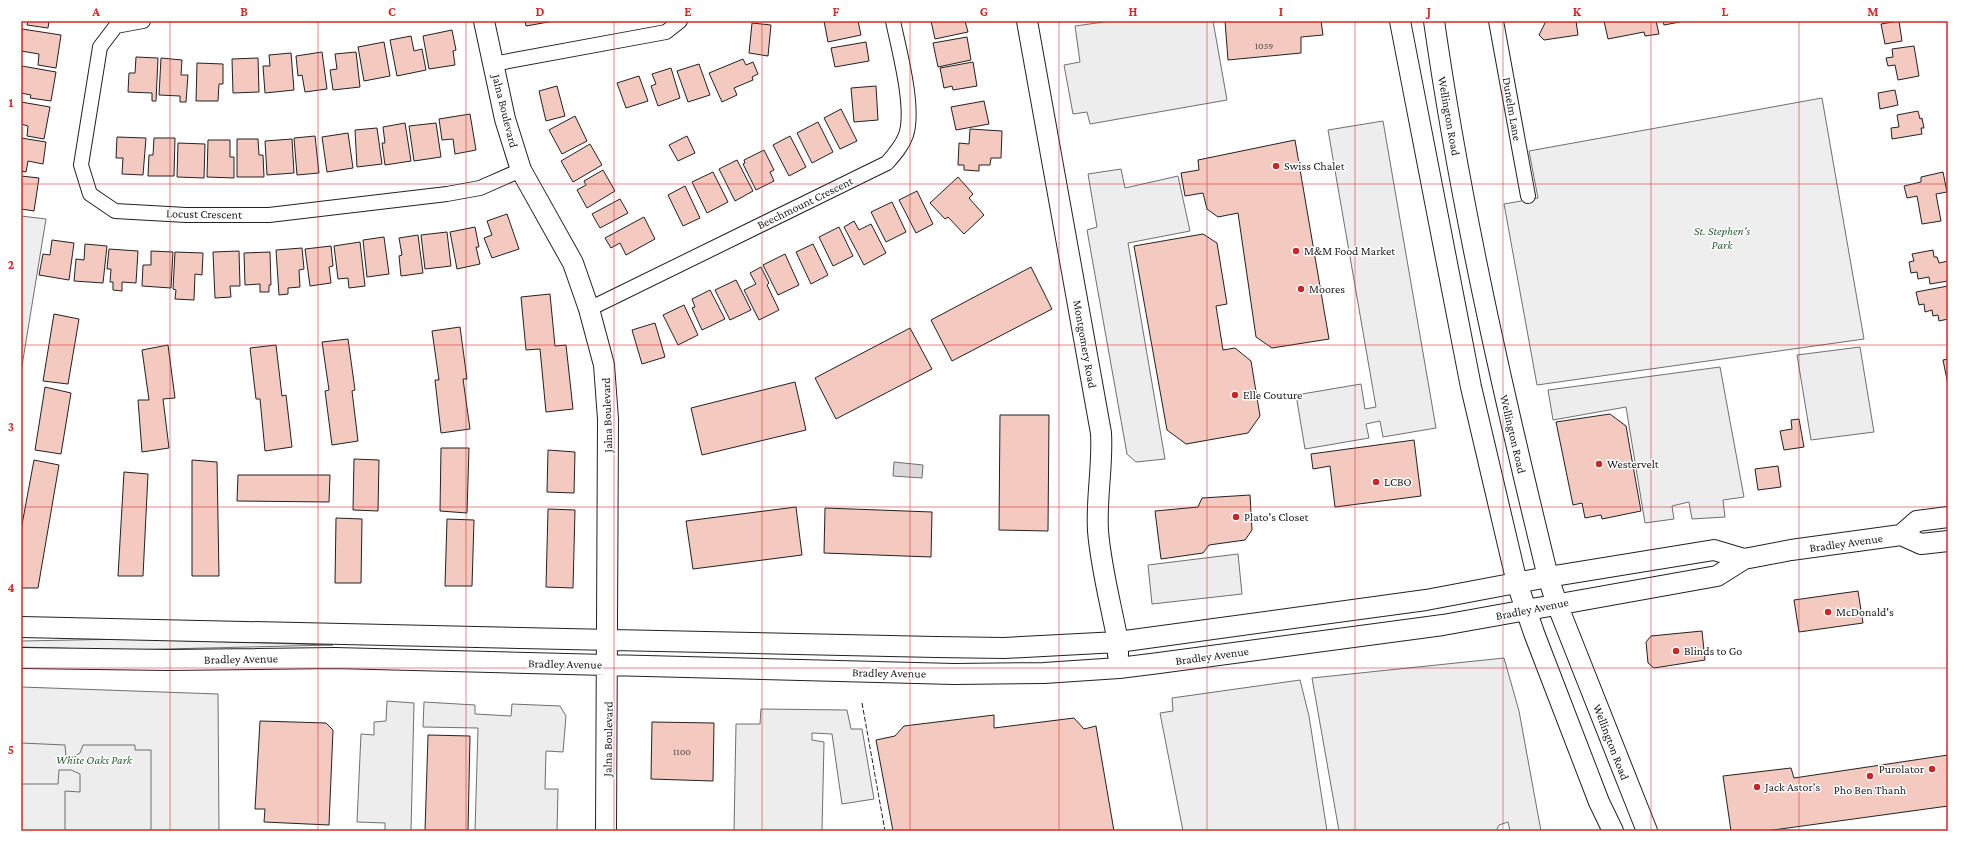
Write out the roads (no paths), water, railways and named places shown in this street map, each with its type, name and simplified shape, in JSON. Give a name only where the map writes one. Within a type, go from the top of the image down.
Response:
[{"type":"main road","name":"Jalna Boulevard","points":[[484,21],[505,119],[521,170],[573,263],[589,309],[604,365],[608,419],[606,831]]},
{"type":"main road","name":"Montgomery Road","points":[[1027,21],[1101,433],[1102,457],[1098,529],[1100,550],[1118,642],[1119,668]]},
{"type":"main road","points":[[1400,21],[1472,394],[1517,583],[1599,802],[1612,831]]},
{"type":"main road","name":"Wellington Road","points":[[1434,21],[1443,83],[1470,232],[1503,391],[1548,577],[1557,604],[1647,831]]},
{"type":"main road","points":[[1901,536],[1917,521],[1948,517]]},
{"type":"main road","name":"Bradley Avenue","points":[[21,658],[169,660],[335,658],[969,674],[1044,673],[1119,668],[1389,633],[1717,576],[1744,558],[1791,550],[1901,536],[1921,544],[1948,541]]},
{"type":"main road","name":"Bradley Avenue","points":[[21,627],[1004,648],[1118,642],[1340,613],[1426,600],[1548,577],[1714,550],[1744,558]]},
{"type":"street","name":"Locust Crescent","points":[[143,21],[116,26],[100,47],[81,165],[90,194],[115,211],[186,215],[269,215],[474,189],[521,170]]},
{"type":"street","points":[[493,64],[666,32],[680,21]]},
{"type":"street","name":"Beechmount Crescent","points":[[589,309],[887,163],[898,151],[906,134],[909,117],[908,100],[893,21]]},
{"type":"street","name":"Dunelm Lane","points":[[1496,21],[1528,196]]},
{"type":"place","name":"Swiss Chalet","points":[[1276,166]]},
{"type":"place","name":"M&M Food Market","points":[[1296,251]]},
{"type":"place","name":"Moores","points":[[1301,289]]},
{"type":"place","name":"Elle Couture","points":[[1235,395]]},
{"type":"place","name":"Westervelt","points":[[1599,464]]},
{"type":"place","name":"LCBO","points":[[1376,482]]},
{"type":"place","name":"Plato's Closet","points":[[1236,517]]},
{"type":"place","name":"McDonald's","points":[[1828,612]]},
{"type":"place","name":"Blinds to Go","points":[[1676,651]]},
{"type":"place","name":"Purolator","points":[[1932,769]]},
{"type":"place","name":"Pho Ben Thanh","points":[[1870,776]]},
{"type":"place","name":"Jack Astor's","points":[[1757,787]]},
{"type":"park label","name":"St. Stephen's Park","points":[[1722,238]]},
{"type":"park label","name":"White Oaks Park","points":[[94,760]]}]
